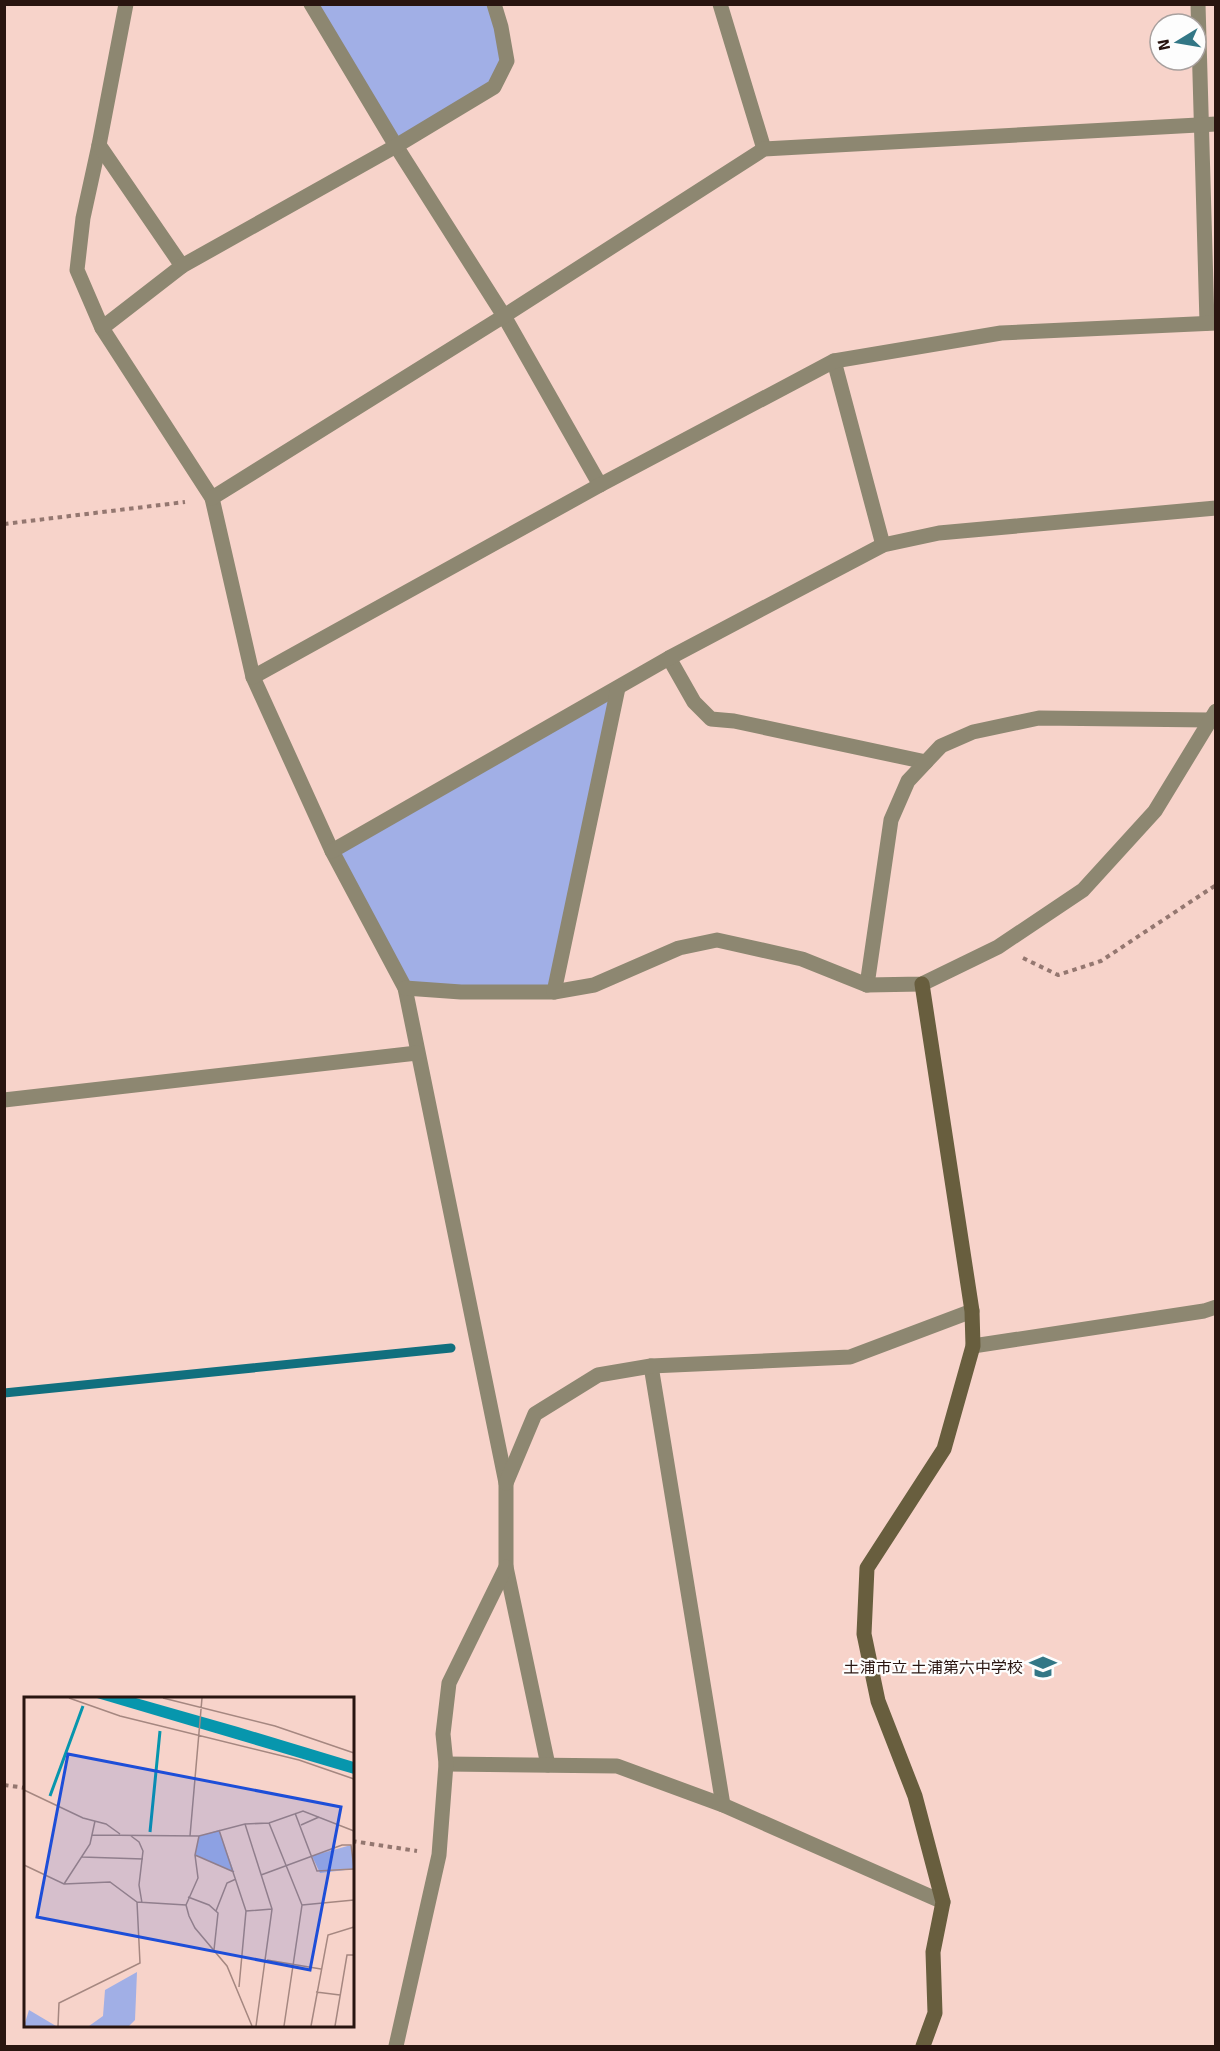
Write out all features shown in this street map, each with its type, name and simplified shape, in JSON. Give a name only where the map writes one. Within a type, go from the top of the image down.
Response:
[{"type":"street","points":[[126,4],[83,218],[77,270],[102,328],[212,498],[253,677],[332,851],[405,988],[506,1483],[506,1567],[548,1765]]},
{"type":"street","points":[[311,4],[396,146],[504,316],[600,485]]},
{"type":"street","points":[[102,328],[182,266],[396,146],[494,87],[507,61],[494,4]]},
{"type":"street","points":[[720,4],[764,149]]},
{"type":"street","points":[[253,677],[600,485],[834,361],[1001,333],[1211,323],[1208,125],[1198,4]]},
{"type":"street","points":[[212,498],[504,316],[764,149],[1208,125]]},
{"type":"street","points":[[99,145],[182,266]]},
{"type":"street","points":[[834,361],[883,544]]},
{"type":"street","points":[[332,851],[669,658],[883,544],[939,533],[1215,508]]},
{"type":"street","points":[[669,658],[694,702],[711,719],[734,721],[926,762]]},
{"type":"street","points":[[554,992],[618,688]]},
{"type":"street","points":[[867,985],[891,820],[908,781],[941,746],[973,732],[1039,718],[1212,715]]},
{"type":"street","points":[[405,988],[460,992],[554,992],[594,985],[679,948],[717,940],[802,959],[867,985],[922,984],[998,947],[1083,890],[1155,811],[1212,715]]},
{"type":"street","points":[[922,984],[972,1311],[973,1346],[944,1449],[867,1568],[864,1634],[878,1701],[915,1796],[943,1902],[933,1952],[935,2013],[923,2046]]},
{"type":"street","points":[[4,1100],[417,1053]]},
{"type":"street","points":[[973,1346],[1204,1311],[1215,1307]]},
{"type":"street","points":[[506,1483],[535,1414],[598,1375],[651,1366],[850,1357],[972,1311]]},
{"type":"street","points":[[651,1366],[723,1805]]},
{"type":"street","points":[[396,2046],[440,1855],[446,1764],[443,1734],[449,1683],[506,1567]]},
{"type":"street","points":[[446,1764],[617,1766],[723,1805],[943,1902]]},
{"type":"path","points":[[4,524],[212,498]]},
{"type":"path","points":[[998,947],[1058,975],[1101,961],[1215,885]]},
{"type":"path","points":[[4,1785],[24,1788]]},
{"type":"path","points":[[354,1841],[440,1855]]},
{"type":"shaded area","points":[[311,5],[494,5],[507,61],[494,87],[396,146]]},
{"type":"shaded area","points":[[618,688],[554,992],[405,988],[332,851]]},
{"type":"waterway","points":[[4,1393],[451,1348]]},
{"type":"place","name":"土浦市立 土浦第六中学校","points":[[1043,1667]]}]
